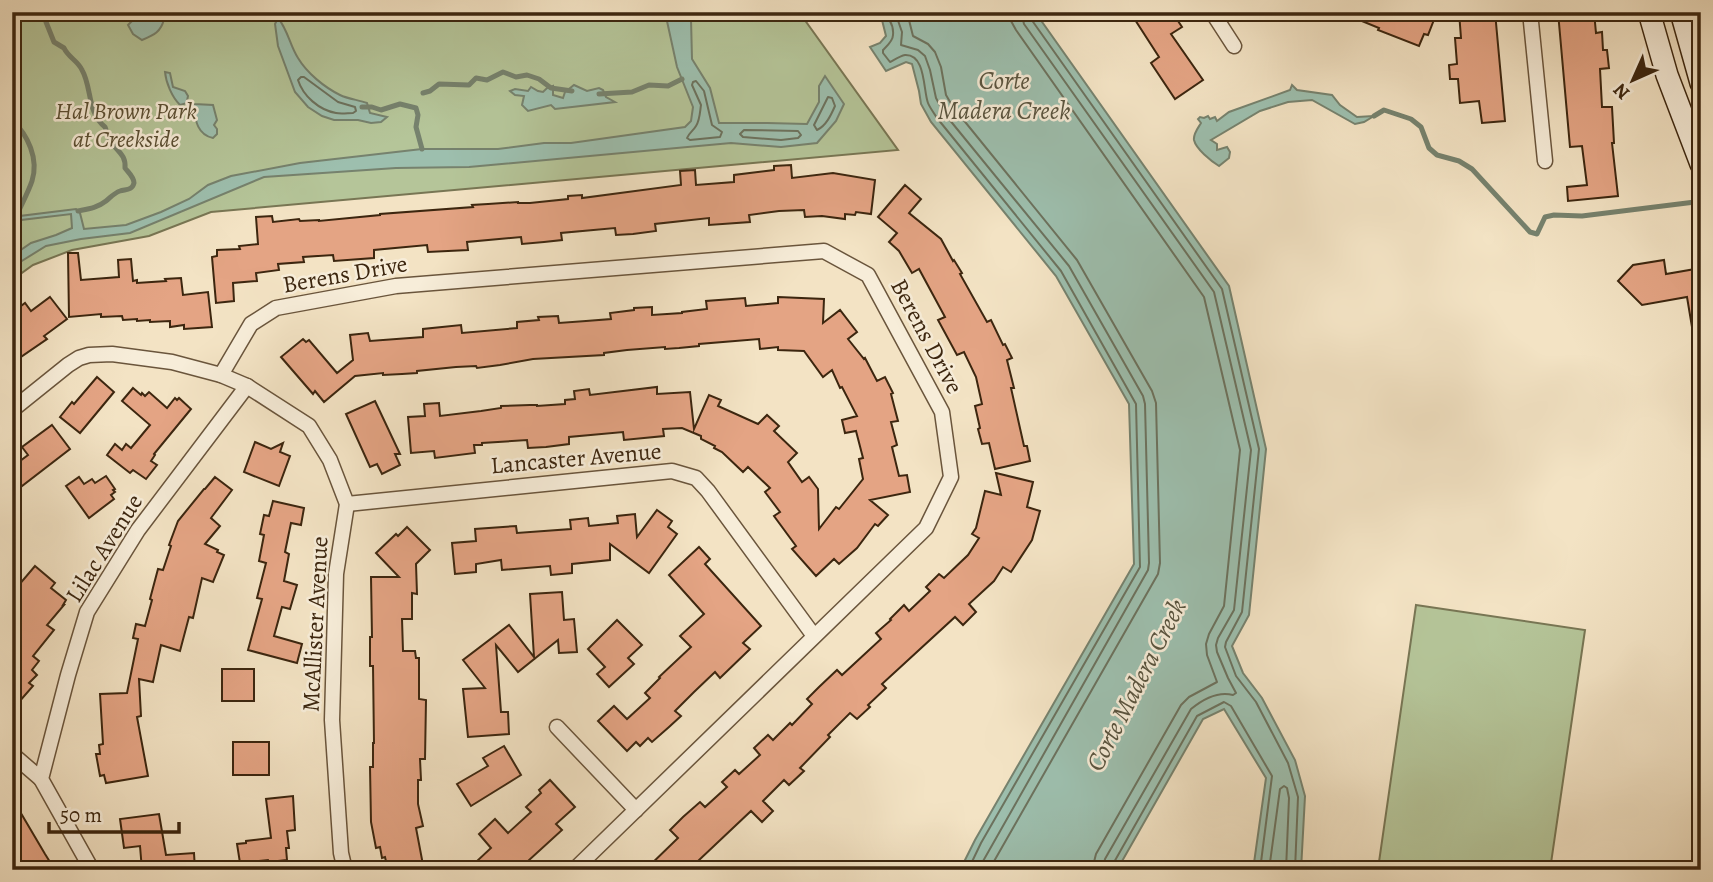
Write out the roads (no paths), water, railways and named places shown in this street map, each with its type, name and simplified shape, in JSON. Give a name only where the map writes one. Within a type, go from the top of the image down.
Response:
[{"type":"main road","points":[[1649,12],[1667,75],[1701,164]]},
{"type":"main road","points":[[1681,12],[1701,83]]},
{"type":"main road","points":[[1663,59],[1688,97],[1701,125]]},
{"type":"street","points":[[1212,12],[1234,46]]},
{"type":"street","points":[[1530,12],[1545,161]]},
{"type":"street","name":"Berens Drive","points":[[221,375],[251,324],[276,308],[396,286],[824,251],[868,275],[942,412],[951,477],[926,527],[574,870]]},
{"type":"street","name":"McAllister Avenue","points":[[12,410],[68,365],[89,355],[107,354],[172,362],[221,375],[247,386],[309,426],[330,460],[347,504],[336,575],[332,720],[341,853],[345,870]]},
{"type":"street","name":"Lilac Avenue","points":[[41,779],[87,612],[138,530],[247,386]]},
{"type":"street","name":"Lancaster Avenue","points":[[347,504],[673,471],[696,478],[708,491],[814,636]]},
{"type":"street","points":[[557,727],[636,810]]},
{"type":"street","points":[[12,754],[41,779],[92,870]]},
{"type":"water","points":[[137,12],[155,13],[164,19],[156,32],[142,40],[133,34],[128,25]]},
{"type":"water","points":[[665,12],[688,12],[691,19],[692,59],[710,88],[719,123],[807,124],[819,102],[819,86],[825,76],[844,104],[836,121],[817,143],[781,147],[731,143],[469,167],[396,168],[264,177],[130,233],[46,246],[12,267],[12,256],[31,243],[72,228],[71,214],[12,221],[12,217],[76,209],[80,213],[84,229],[126,225],[189,199],[208,185],[231,176],[300,163],[422,149],[498,149],[544,143],[571,143],[685,127],[691,121],[693,107],[677,67]]},
{"type":"water","name":"Corte Madera Creek","points":[[858,12],[1035,12],[1229,286],[1266,449],[1249,615],[1232,646],[1243,673],[1262,698],[1295,760],[1305,796],[1301,870],[1253,870],[1266,778],[1224,709],[1203,719],[1117,870],[960,870],[1134,564],[1129,404],[1056,276],[931,122],[921,104],[912,64],[906,62],[886,71],[870,47],[880,43],[886,36],[882,20],[866,20]]},
{"type":"water","points":[[278,18],[298,58],[316,79],[346,98],[367,103],[370,113],[387,117],[381,122],[371,123],[334,120],[308,107],[295,92],[278,46],[275,24]]},
{"type":"water","points":[[165,72],[170,73],[173,87],[185,91],[187,101],[213,105],[217,134],[213,138],[201,131],[196,122],[194,107],[177,102]]},
{"type":"water","points":[[574,85],[587,91],[599,88],[606,97],[615,102],[555,109],[551,105],[528,111],[522,105],[524,96],[510,91],[528,91],[531,87],[543,92],[553,86],[553,95],[563,98],[565,92]]},
{"type":"water","points":[[1292,85],[1297,90],[1332,95],[1340,105],[1357,117],[1374,116],[1355,124],[1312,100],[1288,102],[1260,111],[1211,140],[1217,144],[1217,150],[1227,147],[1230,152],[1229,158],[1219,166],[1195,143],[1196,131],[1201,123],[1198,119],[1200,117],[1215,117],[1217,121],[1229,112],[1290,90]]},
{"type":"waterway","points":[[48,12],[46,22],[54,42],[64,48],[80,67],[95,115],[123,157],[125,168],[134,181],[132,187],[118,192],[99,205],[78,211]]},
{"type":"waterway","points":[[423,93],[439,84],[469,85],[476,78],[487,80],[503,72],[516,77],[527,75],[539,79],[551,88],[572,91]]},
{"type":"waterway","points":[[599,94],[632,92],[649,85],[668,86],[682,79]]},
{"type":"waterway","points":[[362,107],[381,110],[400,104],[416,108],[416,127],[422,149]]},
{"type":"waterway","points":[[1374,116],[1384,110],[1411,119],[1421,127],[1429,148],[1437,155],[1459,161],[1472,169],[1530,232],[1537,234],[1545,217],[1554,215],[1582,216],[1695,202]]},
{"type":"waterway","points":[[12,120],[27,140],[34,164],[32,181],[16,217]]},
{"type":"waterway","points":[[884,870],[888,864]]},
{"type":"park label","name":"Hal Brown Park at Creekside","points":[[126,125]]}]
